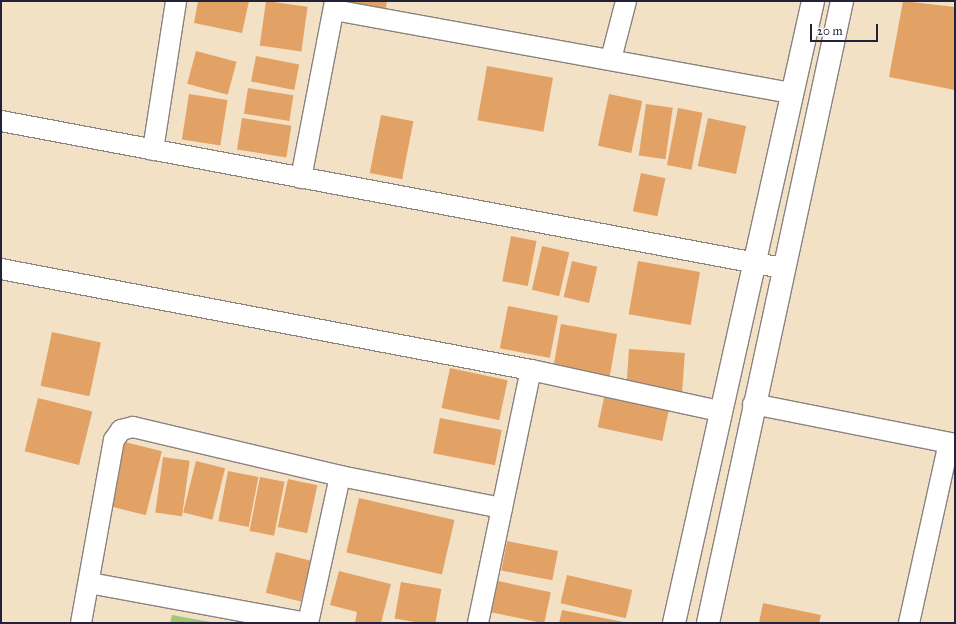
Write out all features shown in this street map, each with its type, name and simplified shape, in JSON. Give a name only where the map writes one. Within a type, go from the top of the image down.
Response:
[{"type":"street","points":[[153,150],[176,1]]},
{"type":"street","points":[[612,59],[626,1]]},
{"type":"street","points":[[674,623],[719,411],[813,1]]},
{"type":"street","points":[[708,623],[752,404],[842,1]]},
{"type":"street","points":[[301,178],[334,5],[792,93]]},
{"type":"street","points":[[1,121],[301,178],[754,261],[783,268]]},
{"type":"street","points":[[1,269],[531,370],[719,411]]},
{"type":"street","points":[[478,623],[531,370]]},
{"type":"street","points":[[752,404],[952,444],[909,623]]},
{"type":"street","points":[[82,623],[114,440],[121,430],[133,427],[340,476],[502,508]]},
{"type":"street","points":[[89,584],[308,623],[340,476]]},
{"type":"green space","points":[[172,615],[216,623],[170,623]]},
{"type":"building","points":[[198,1],[249,1],[242,33],[194,23]]},
{"type":"building","points":[[266,1],[308,7],[301,51],[260,46]]},
{"type":"building","points":[[345,1],[387,1],[385,13],[344,4]]},
{"type":"building","points":[[903,1],[955,7],[955,90],[889,77]]},
{"type":"building","points":[[196,51],[237,62],[228,95],[187,84]]},
{"type":"building","points":[[256,56],[299,64],[294,90],[251,82]]},
{"type":"building","points":[[487,66],[553,78],[543,132],[477,120]]},
{"type":"building","points":[[248,88],[293,95],[289,121],[244,114]]},
{"type":"building","points":[[189,94],[228,100],[220,146],[182,139]]},
{"type":"building","points":[[609,94],[642,101],[631,153],[598,146]]},
{"type":"building","points":[[646,104],[673,108],[666,159],[639,155]]},
{"type":"building","points":[[678,108],[703,113],[691,170],[667,165]]},
{"type":"building","points":[[381,115],[413,121],[402,179],[370,173]]},
{"type":"building","points":[[242,118],[291,126],[286,157],[237,150]]},
{"type":"building","points":[[708,118],[746,126],[736,174],[698,166]]},
{"type":"building","points":[[641,173],[665,178],[657,216],[633,211]]},
{"type":"building","points":[[511,236],[537,241],[528,286],[502,281]]},
{"type":"building","points":[[542,246],[569,252],[559,296],[532,290]]},
{"type":"building","points":[[572,261],[597,267],[589,303],[564,297]]},
{"type":"building","points":[[638,261],[700,272],[691,325],[629,314]]},
{"type":"building","points":[[508,306],[558,316],[550,358],[500,348]]},
{"type":"building","points":[[561,324],[617,334],[609,379],[553,369]]},
{"type":"building","points":[[52,332],[101,342],[89,396],[41,386]]},
{"type":"building","points":[[629,349],[685,353],[682,393],[626,389]]},
{"type":"building","points":[[450,368],[508,380],[499,420],[441,408]]},
{"type":"building","points":[[605,393],[670,407],[662,441],[598,427]]},
{"type":"building","points":[[38,398],[92,412],[79,465],[25,451]]},
{"type":"building","points":[[440,418],[502,430],[495,465],[433,453]]},
{"type":"building","points":[[125,442],[162,451],[146,515],[109,506]]},
{"type":"building","points":[[163,457],[190,461],[182,516],[155,512]]},
{"type":"building","points":[[196,461],[225,468],[212,520],[183,512]]},
{"type":"building","points":[[228,471],[258,477],[249,527],[218,521]]},
{"type":"building","points":[[260,477],[285,482],[274,536],[250,531]]},
{"type":"building","points":[[288,479],[317,485],[307,533],[278,527]]},
{"type":"building","points":[[359,498],[454,520],[442,575],[346,553]]},
{"type":"building","points":[[507,541],[558,551],[552,580],[501,570]]},
{"type":"building","points":[[276,552],[311,561],[301,601],[266,593]]},
{"type":"building","points":[[339,571],[391,584],[381,623],[355,623],[357,612],[330,605]]},
{"type":"building","points":[[567,575],[632,590],[626,618],[560,603]]},
{"type":"building","points":[[498,581],[551,592],[544,623],[491,612]]},
{"type":"building","points":[[401,582],[441,589],[435,623],[420,623],[395,618]]},
{"type":"building","points":[[763,603],[821,615],[819,623],[759,623]]},
{"type":"building","points":[[562,610],[624,622],[624,623],[559,623]]}]
